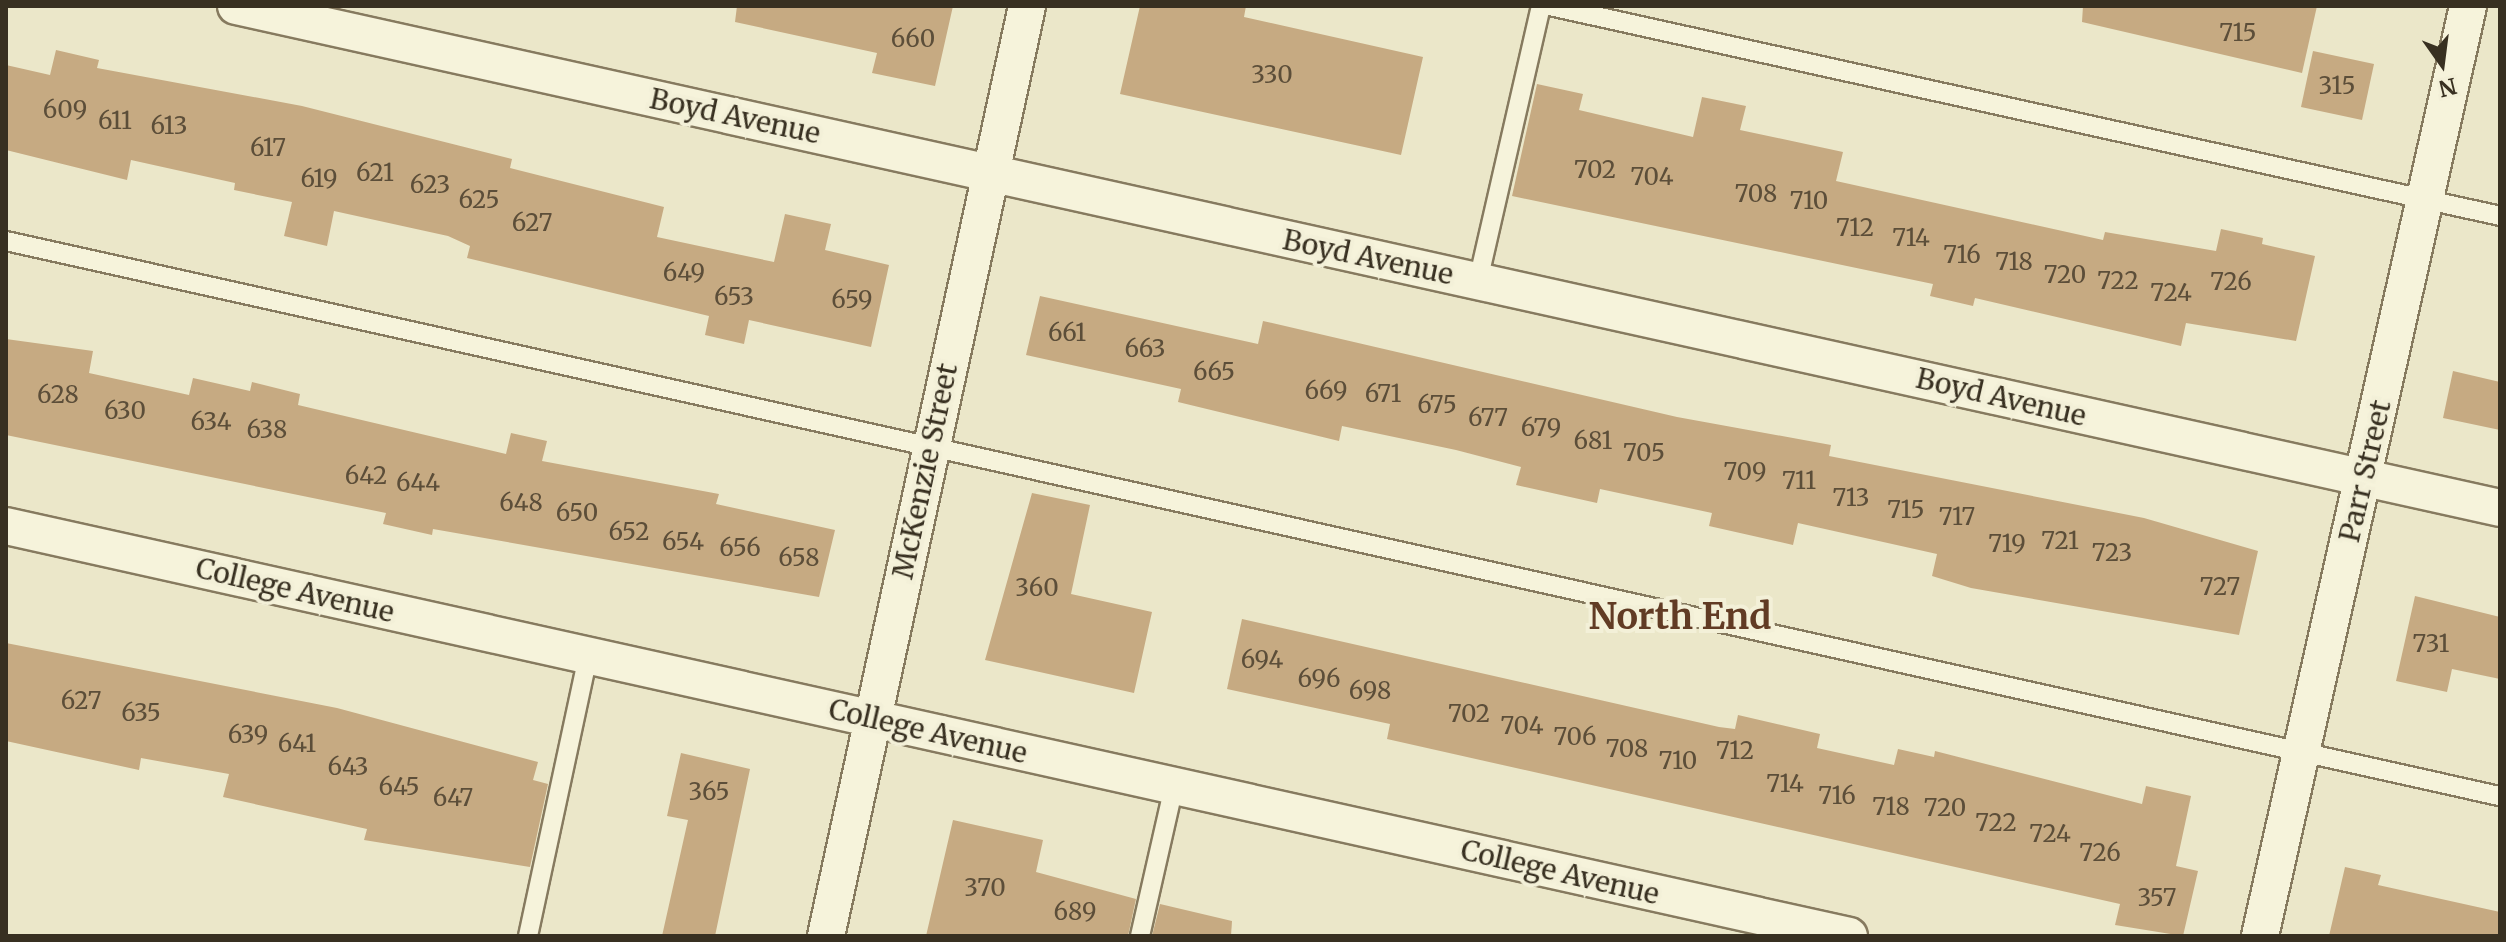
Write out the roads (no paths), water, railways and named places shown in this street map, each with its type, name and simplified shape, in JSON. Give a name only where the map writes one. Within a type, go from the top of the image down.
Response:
[{"type":"street","name":"Boyd Avenue","points":[[236,6],[2500,508]]},
{"type":"street","name":"McKenzie Street","points":[[826,936],[870,718],[1027,6]]},
{"type":"street","name":"Parr Street","points":[[2260,936],[2468,6]]},
{"type":"street","name":"College Avenue","points":[[6,526],[1849,936]]},
{"type":"lane","points":[[1478,281],[1541,6]]},
{"type":"lane","points":[[1550,6],[2500,216]]},
{"type":"lane","points":[[6,241],[2500,796]]},
{"type":"lane","points":[[528,936],[588,655]]},
{"type":"lane","points":[[1140,936],[1174,786]]},
{"type":"district","name":"North End","points":[[1680,617]]}]
